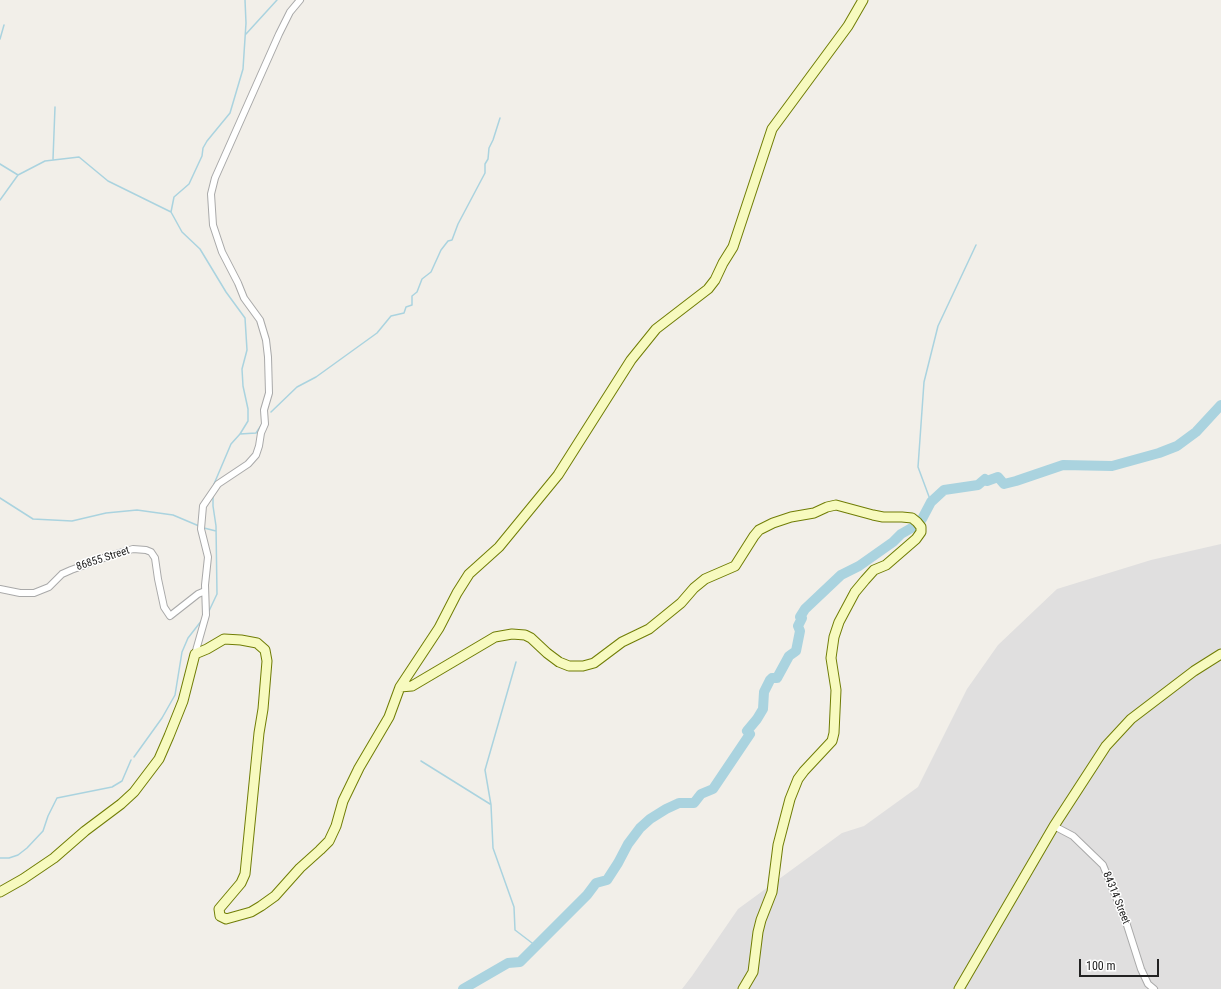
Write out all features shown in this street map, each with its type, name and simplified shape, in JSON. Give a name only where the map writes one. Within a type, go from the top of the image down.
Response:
[{"type":"street","points":[[0,892],[23,879],[54,858],[134,792],[159,759],[183,701],[206,615],[205,591],[208,556],[201,529],[203,506],[218,484],[248,464],[256,455],[261,433],[265,424],[264,410],[269,393],[266,340],[260,320],[244,298],[222,252],[213,225],[211,194],[215,178],[278,34],[290,12],[300,0]]},
{"type":"street","points":[[195,654],[208,649],[224,639],[241,640],[257,643],[265,650],[267,661],[245,874],[241,883],[220,909],[220,916],[226,919],[251,912],[275,896],[300,868],[329,841],[336,826],[343,801],[359,768],[389,717],[400,687],[439,628],[457,593],[469,574],[499,547],[558,475],[631,360],[656,329],[708,289],[715,280],[733,247],[772,129],[848,26],[863,0]]},
{"type":"street","points":[[400,687],[412,686],[495,637],[512,634],[526,635],[559,662],[569,666],[594,664],[622,642],[649,629],[681,603],[694,588],[705,579],[735,566],[759,530],[773,523],[792,517],[814,513],[836,505],[873,516],[902,517],[915,520],[921,527],[921,532],[916,539],[886,564],[874,570],[865,580],[855,592],[837,630],[831,658],[836,690],[834,733],[832,742],[804,771],[798,779],[790,798],[778,845],[772,892],[758,932],[754,972],[743,989]]},
{"type":"street","name":"86855 Street","points":[[0,589],[20,593],[34,593],[49,587],[62,574],[71,570],[133,549],[151,552],[155,558],[164,607],[170,616],[198,594],[205,591]]},
{"type":"street","points":[[959,989],[1054,826],[1106,746],[1131,719],[1194,671],[1221,654]]},
{"type":"street","name":"84314 Street","points":[[1054,826],[1073,836],[1103,865],[1126,922],[1141,969],[1148,984],[1154,989]]},
{"type":"shaded area","points":[[1221,544],[1221,989],[682,989],[738,909],[842,833],[864,826],[918,787],[967,689],[998,645],[1057,589],[1151,560]]},
{"type":"waterway","points":[[240,434],[248,421],[248,409],[243,386],[242,369],[247,350],[245,318],[226,292],[200,249],[182,232],[171,212],[174,197],[189,184],[207,141],[230,113],[243,69],[246,23],[245,0]]},
{"type":"waterway","points":[[246,34],[277,0]]},
{"type":"waterway","points":[[0,39],[4,25]]},
{"type":"waterway","points":[[53,159],[55,107]]},
{"type":"waterway","points":[[271,412],[297,387],[316,377],[377,333],[391,316],[404,313],[406,307],[412,305],[412,296],[417,292],[422,279],[431,272],[441,250],[448,241],[452,240],[458,224],[485,173],[485,164],[488,159],[489,148],[500,118]]},
{"type":"waterway","points":[[0,164],[18,175],[45,161],[79,157],[108,181],[171,212]]},
{"type":"waterway","points":[[0,200],[18,175]]},
{"type":"waterway","points":[[931,502],[918,467],[924,382],[938,326],[976,245]]},
{"type":"waterway","points":[[919,521],[922,519],[931,502],[944,490],[978,485],[985,479],[987,481],[998,477],[1004,484],[1063,465],[1112,466],[1159,453],[1177,446],[1196,432],[1221,405]]},
{"type":"waterway","points":[[214,484],[231,444],[240,434],[256,433],[262,424]]},
{"type":"waterway","points":[[209,611],[217,594],[216,526],[213,495]]},
{"type":"waterway","points":[[0,498],[33,519],[72,521],[106,513],[137,510],[173,515],[199,526]]},
{"type":"waterway","points":[[463,989],[508,963],[520,962],[587,895],[596,883],[607,880],[628,844],[640,828],[650,819],[679,803],[694,803],[701,794],[713,789],[750,734],[747,731],[763,709],[764,692],[770,680],[772,678],[777,678],[789,656],[796,651],[800,631],[798,626],[802,618],[800,617],[805,609],[841,575],[859,566],[893,542],[901,534],[915,526]]},
{"type":"waterway","points":[[204,528],[216,531]]},
{"type":"waterway","points":[[134,757],[162,718],[175,695],[182,652],[188,638],[202,620]]},
{"type":"waterway","points":[[516,662],[485,770],[491,805],[493,848],[514,907],[515,930],[536,946]]},
{"type":"waterway","points":[[0,858],[9,858],[18,855],[27,848],[43,831],[48,816],[57,798],[112,787],[122,781],[131,760]]},
{"type":"waterway","points":[[421,761],[490,804]]}]
